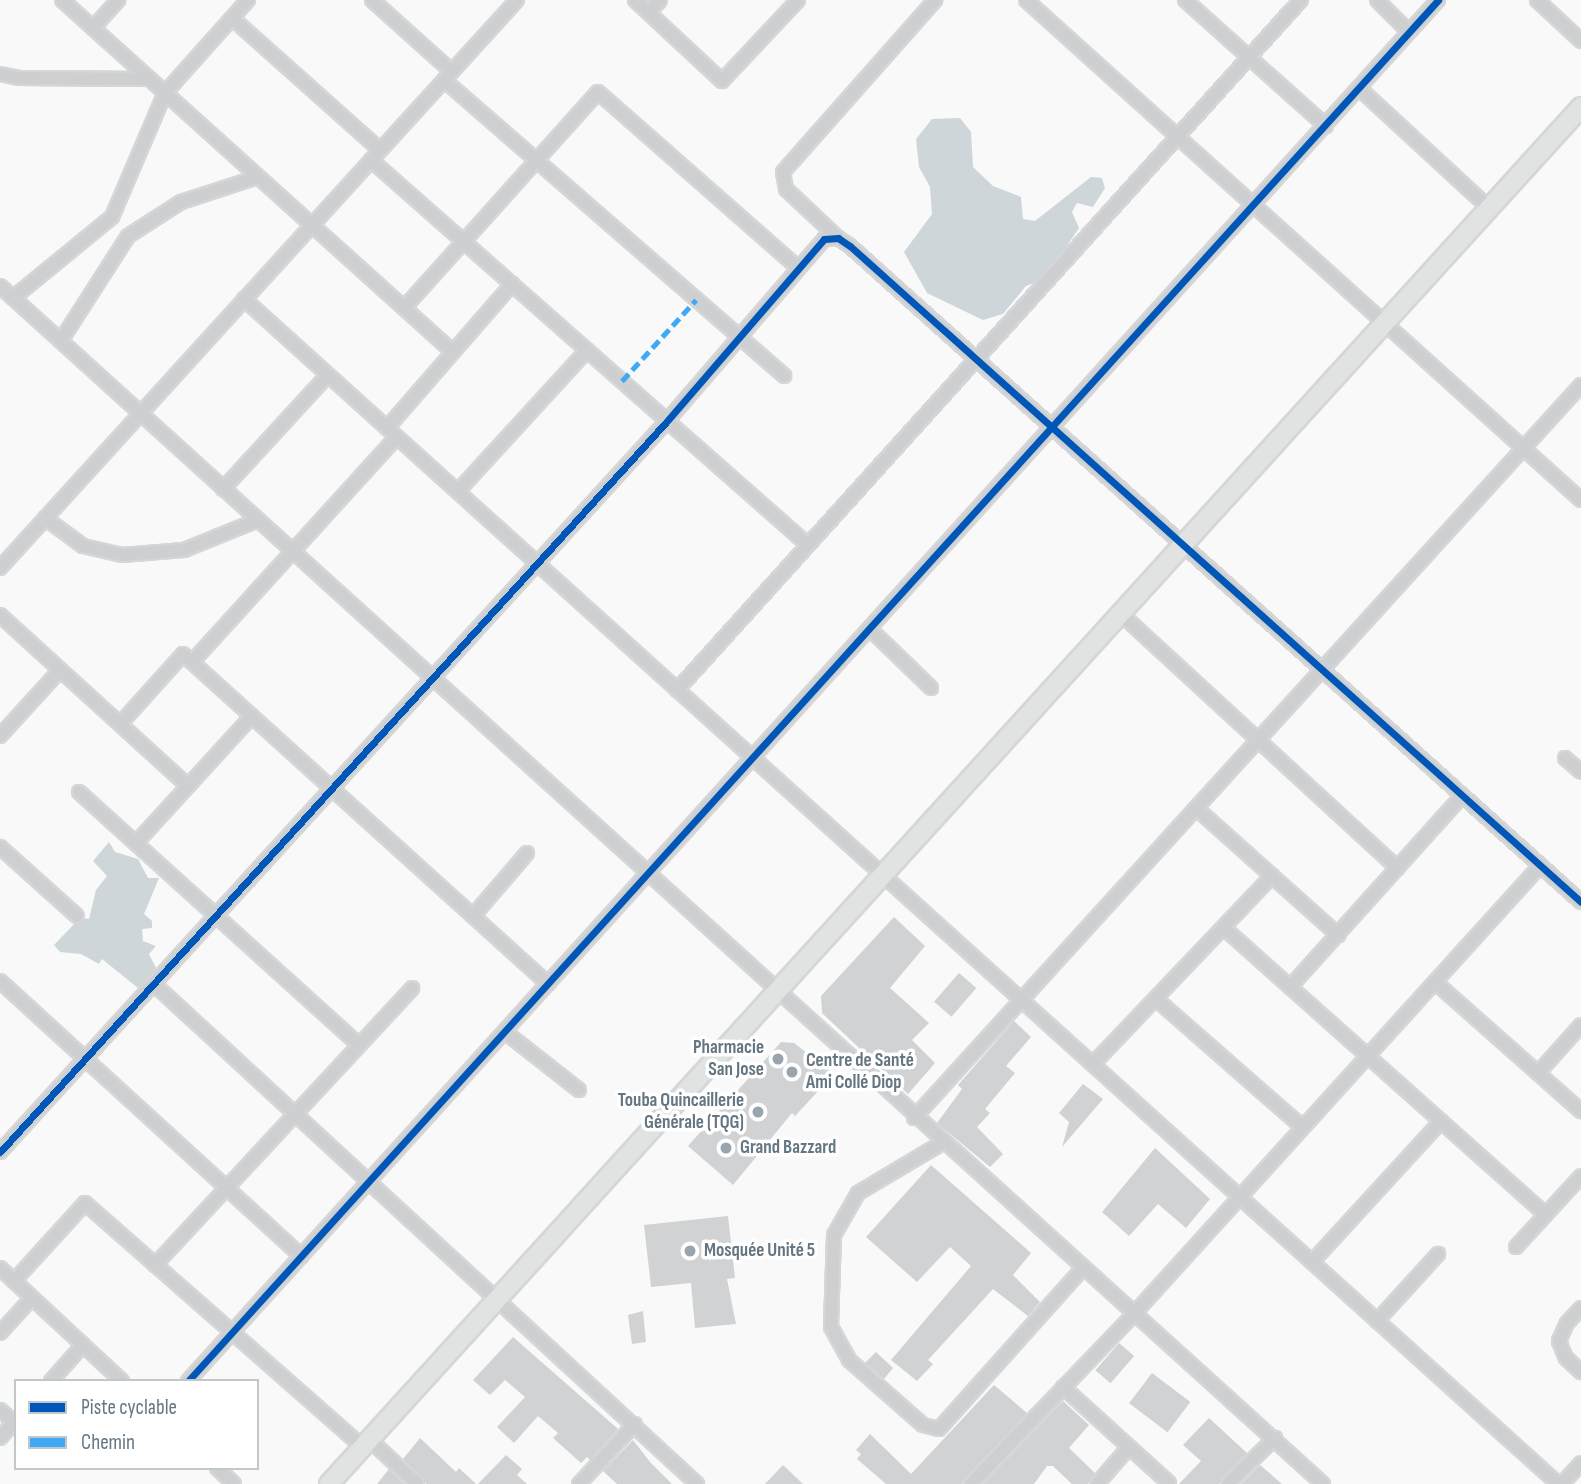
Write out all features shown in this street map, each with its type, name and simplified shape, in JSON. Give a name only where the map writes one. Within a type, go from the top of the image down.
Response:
[{"type":"street","points":[[62,0],[255,178],[312,225],[453,352]]},
{"type":"street","points":[[93,28],[118,0]]},
{"type":"street","points":[[13,298],[112,217],[165,93],[248,0]]},
{"type":"street","points":[[372,0],[536,161],[784,376]]},
{"type":"street","points":[[635,0],[722,81],[798,0]]},
{"type":"street","points":[[649,12],[660,0]]},
{"type":"street","points":[[935,0],[783,172],[786,189],[1581,902]]},
{"type":"street","points":[[1026,0],[1581,499]]},
{"type":"street","points":[[1185,0],[1326,126]]},
{"type":"street","points":[[677,690],[1301,0]]},
{"type":"street","points":[[1377,0],[1408,31]]},
{"type":"street","points":[[190,1379],[1438,0]]},
{"type":"street","points":[[1537,0],[1581,41]]},
{"type":"street","points":[[0,568],[513,1]]},
{"type":"street","points":[[232,18],[380,150]]},
{"type":"street","points":[[0,74],[19,78],[149,79]]},
{"type":"street","points":[[1360,89],[1489,208]]},
{"type":"street","points":[[404,308],[598,92],[797,267]]},
{"type":"street","points":[[329,1484],[1581,107]]},
{"type":"street","points":[[371,160],[808,545]]},
{"type":"street","points":[[62,339],[128,236],[181,202],[255,178]]},
{"type":"street","points":[[112,217],[128,236]]},
{"type":"street","points":[[0,1152],[83,1057],[155,985],[667,421],[736,336],[797,267],[824,239],[838,238]]},
{"type":"street","points":[[387,428],[512,284]]},
{"type":"street","points":[[0,286],[62,339],[140,414],[1081,1270],[1275,1438],[1323,1484]]},
{"type":"street","points":[[244,299],[1560,1484],[1581,1463]]},
{"type":"street","points":[[458,491],[587,350]]},
{"type":"street","points":[[223,489],[328,375]]},
{"type":"street","points":[[914,1118],[1581,385]]},
{"type":"street","points":[[192,662],[397,437]]},
{"type":"street","points":[[45,518],[83,545],[122,555],[184,550],[258,520]]},
{"type":"street","points":[[1121,613],[1397,868]]},
{"type":"street","points":[[0,615],[188,786]]},
{"type":"street","points":[[870,629],[931,688]]},
{"type":"street","points":[[120,724],[183,654],[548,984]]},
{"type":"street","points":[[0,736],[60,670]]},
{"type":"street","points":[[136,844],[252,716]]},
{"type":"street","points":[[1565,758],[1581,772]]},
{"type":"street","points":[[79,792],[359,1045]]},
{"type":"street","points":[[1290,987],[1462,796]]},
{"type":"street","points":[[1196,808],[1338,934]]},
{"type":"street","points":[[0,847],[77,916]]},
{"type":"street","points":[[473,916],[527,853]]},
{"type":"street","points":[[971,1484],[1132,1316],[1540,866]]},
{"type":"street","points":[[1093,1064],[1272,876]]},
{"type":"street","points":[[1224,928],[1546,1215]]},
{"type":"street","points":[[0,981],[301,1256]]},
{"type":"street","points":[[1435,982],[1581,1111]]},
{"type":"street","points":[[155,985],[635,1424],[697,1484]]},
{"type":"street","points":[[155,1265],[412,988]]},
{"type":"street","points":[[1156,999],[1303,1127]]},
{"type":"street","points":[[1538,1073],[1581,1025]]},
{"type":"street","points":[[505,1032],[579,1090]]},
{"type":"street","points":[[1312,1262],[1441,1121]]},
{"type":"street","points":[[942,1143],[858,1193],[834,1235],[831,1327],[849,1360],[923,1424],[939,1429],[1081,1270]]},
{"type":"street","points":[[1516,1247],[1581,1176]]},
{"type":"street","points":[[14,1281],[85,1203],[232,1332],[417,1484]]},
{"type":"street","points":[[1377,1321],[1438,1254]]},
{"type":"street","points":[[0,1268],[120,1379]]},
{"type":"street","points":[[0,1333],[32,1298]]},
{"type":"street","points":[[1581,1308],[1567,1323],[1559,1341],[1566,1358],[1581,1371]]},
{"type":"street","points":[[53,1379],[83,1345]]},
{"type":"street","points":[[1063,1387],[1169,1483]]},
{"type":"street","points":[[0,1438],[14,1422]]},
{"type":"street","points":[[579,1484],[635,1424]]},
{"type":"street","points":[[1228,1484],[1275,1438]]},
{"type":"street","points":[[1097,1484],[1129,1447]]},
{"type":"street","points":[[219,1470],[234,1484]]},
{"type":"shaded area","points":[[960,118],[971,132],[973,167],[993,186],[1021,197],[1023,219],[1035,221],[1091,177],[1102,178],[1105,188],[1093,207],[1077,203],[1072,212],[1079,228],[1050,271],[1040,281],[1026,286],[1003,314],[983,320],[927,293],[904,252],[932,214],[930,187],[919,167],[916,139],[932,119]]},
{"type":"shaded area","points":[[109,842],[115,852],[138,859],[148,878],[159,878],[144,914],[152,921],[152,928],[142,929],[143,941],[156,946],[149,954],[158,972],[143,992],[102,959],[99,964],[81,954],[60,952],[54,945],[80,918],[89,919],[96,890],[107,876],[93,861]]},
{"type":"building","points":[[894,917],[925,946],[890,988],[929,1023],[912,1040],[935,1063],[908,1094],[822,1013],[821,996]]},
{"type":"building","points":[[959,973],[976,988],[951,1017],[934,1002]]},
{"type":"building","points":[[1014,1021],[1031,1037],[1006,1066],[1015,1073],[985,1109],[990,1113],[977,1127],[1003,1154],[990,1167],[937,1123],[962,1089],[958,1085]]},
{"type":"building","points":[[781,1042],[794,1043],[834,1074],[795,1116],[792,1113],[733,1185],[688,1146]]},
{"type":"building","points":[[1083,1084],[1103,1099],[1062,1147],[1069,1122],[1059,1113]]},
{"type":"building","points":[[1155,1148],[1210,1199],[1186,1228],[1158,1204],[1129,1236],[1102,1212]]},
{"type":"building","points":[[931,1165],[1031,1253],[1013,1275],[1040,1302],[1028,1316],[993,1289],[928,1360],[933,1364],[917,1381],[891,1360],[971,1266],[950,1247],[917,1282],[866,1237]]},
{"type":"building","name":"Mosquée Unité 5","points":[[728,1216],[735,1278],[727,1279],[736,1324],[695,1328],[691,1283],[651,1287],[644,1225]]},
{"type":"building","points":[[643,1311],[646,1342],[632,1344],[628,1315]]},
{"type":"building","points":[[513,1337],[618,1429],[590,1460],[587,1457],[581,1463],[553,1438],[558,1433],[538,1416],[514,1443],[497,1427],[525,1397],[505,1380],[490,1395],[473,1380]]},
{"type":"building","points":[[1119,1343],[1134,1356],[1110,1383],[1095,1370]]},
{"type":"building","points":[[876,1352],[893,1368],[884,1379],[865,1363]]},
{"type":"building","points":[[1152,1373],[1190,1402],[1167,1432],[1129,1403]]},
{"type":"building","points":[[994,1385],[1027,1413],[962,1484],[886,1484],[857,1459],[861,1454],[856,1450],[870,1434],[911,1474]]},
{"type":"building","points":[[1063,1401],[1089,1425],[1069,1448],[1095,1473],[1088,1484],[1072,1484],[1053,1466],[1047,1466],[1034,1484],[983,1484]]},
{"type":"building","points":[[1209,1418],[1247,1453],[1219,1484],[1179,1484],[1201,1461],[1183,1445]]},
{"type":"building","points":[[420,1438],[456,1472],[459,1468],[476,1484],[426,1484],[403,1459]]},
{"type":"building","points":[[633,1440],[672,1484],[617,1484],[603,1471]]},
{"type":"building","points":[[506,1455],[522,1469],[517,1475],[527,1484],[478,1484]]},
{"type":"building","points":[[783,1465],[803,1484],[765,1484]]},
{"type":"building","points":[[1260,1465],[1282,1484],[1241,1484]]},
{"type":"building","points":[[389,1469],[404,1484],[377,1484]]},
{"type":"marked path","points":[[622,381],[696,300]]},
{"type":"cycle path","points":[[190,1379],[1438,0]]},
{"type":"cycle path","points":[[0,1152],[667,421],[824,239],[838,238],[850,246],[1581,902]]},
{"type":"place","name":"Pharmacie San Jose","points":[[778,1059]]},
{"type":"place","name":"Centre de Santé Ami Collé Diop","points":[[792,1072]]},
{"type":"place","name":"Touba Quincaillerie Générale (TQG)","points":[[758,1112]]},
{"type":"place","name":"Grand Bazzard","points":[[726,1148]]},
{"type":"place","name":"Mosquée Unité 5","points":[[690,1251]]}]
